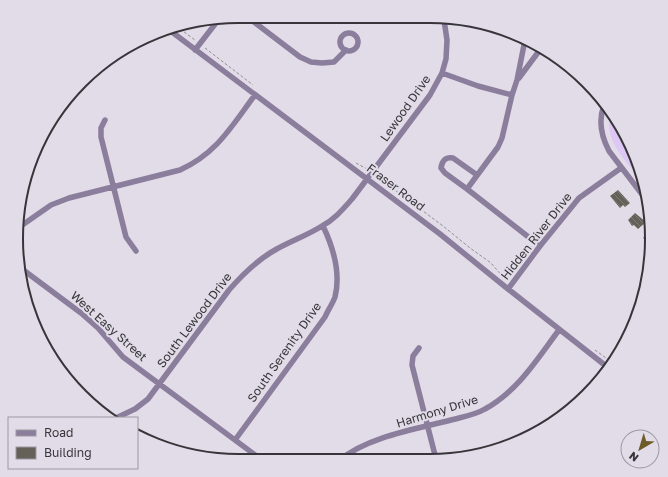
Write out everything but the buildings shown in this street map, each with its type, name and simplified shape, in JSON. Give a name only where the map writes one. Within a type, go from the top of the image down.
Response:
[{"type":"street","points":[[255,23],[300,57],[311,62],[334,62],[346,50]]},
{"type":"street","name":"Lewood Drive","points":[[367,179],[430,95],[442,73],[446,59],[447,40],[444,23]]},
{"type":"street","points":[[195,50],[215,24]]},
{"type":"street","name":"Fraser Road","points":[[172,33],[440,234],[604,365]]},
{"type":"street","points":[[467,189],[498,147],[502,138],[517,80],[524,45]]},
{"type":"street","points":[[517,80],[538,52]]},
{"type":"street","points":[[442,73],[478,86],[512,95]]},
{"type":"street","points":[[23,225],[51,205],[69,198],[180,170],[195,163],[219,143],[255,95]]},
{"type":"street","points":[[603,110],[601,116],[602,135],[609,151],[640,192]]},
{"type":"street","points":[[105,120],[101,128],[101,137],[126,237],[136,251]]},
{"type":"street","points":[[477,175],[453,158],[445,159],[442,163],[441,168],[445,173],[540,246]]},
{"type":"street","name":"Hidden River Drive","points":[[508,289],[540,246],[579,198],[621,168]]},
{"type":"street","name":"South Lewood Drive","points":[[118,417],[135,409],[148,399],[229,290],[243,274],[258,261],[275,250],[323,226],[342,211],[367,179]]},
{"type":"street","name":"South Serenity Drive","points":[[235,440],[325,317],[335,297],[337,275],[334,256],[331,243],[323,226]]},
{"type":"street","name":"West Easy Street","points":[[26,272],[81,313],[98,328],[123,356],[254,454]]},
{"type":"street","name":"Harmony Drive","points":[[348,454],[359,446],[484,410],[513,389],[559,330]]},
{"type":"street","points":[[419,348],[413,356],[412,365],[435,454]]},
{"type":"shaded area","points":[[609,120],[623,143],[635,171],[617,150],[610,133]]}]
